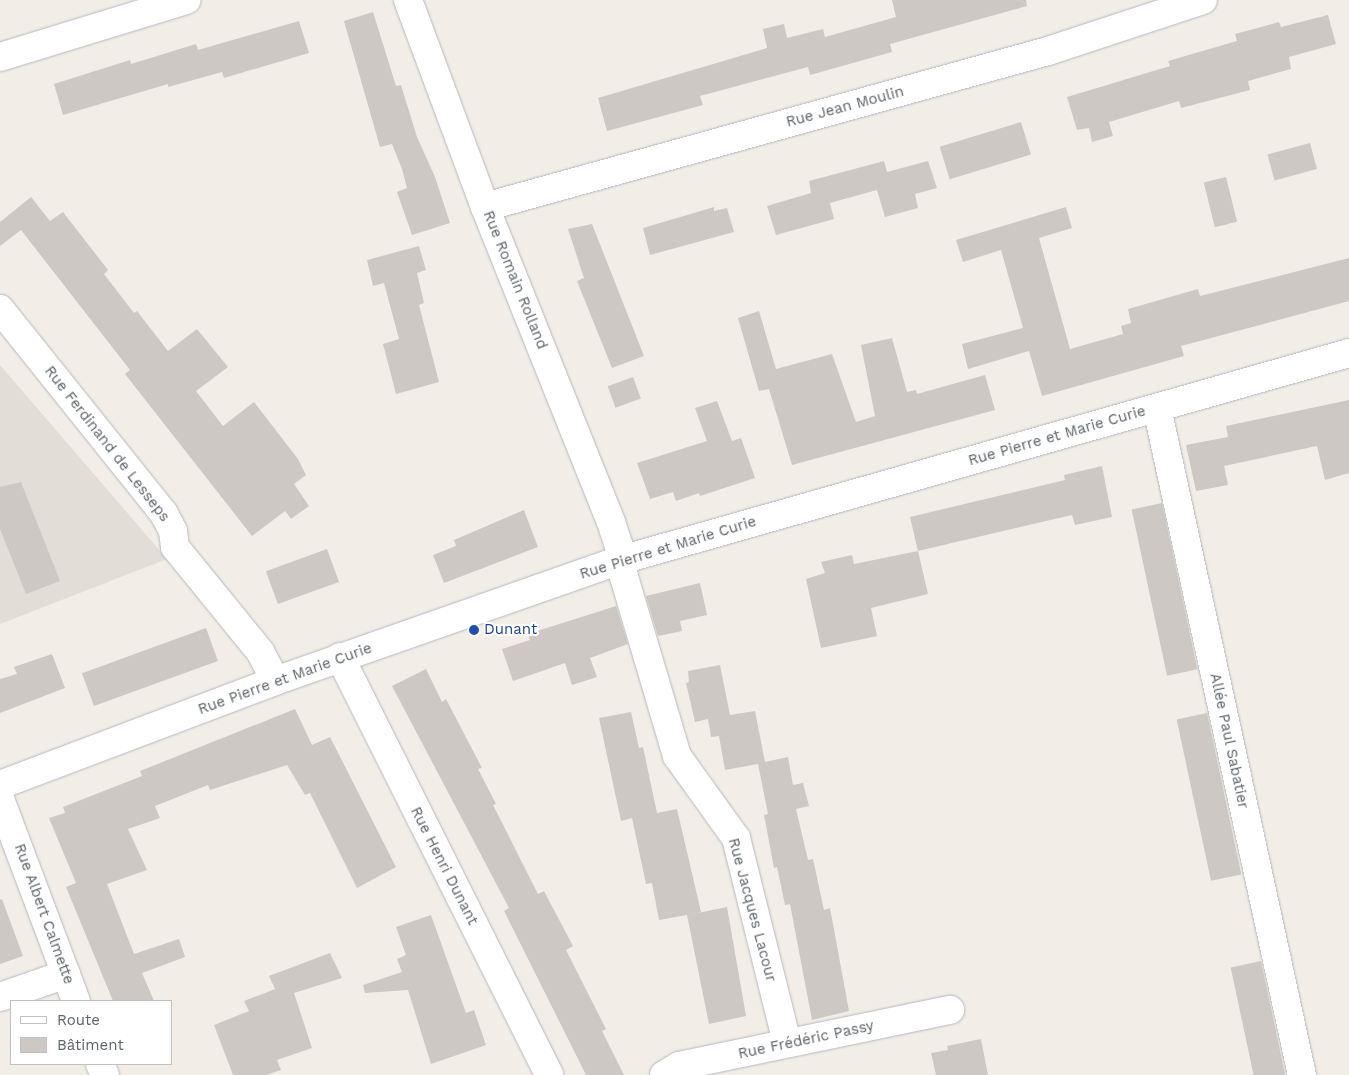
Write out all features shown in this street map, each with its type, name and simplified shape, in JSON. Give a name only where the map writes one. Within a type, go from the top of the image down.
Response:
[{"type":"street","points":[[0,57],[186,0]]},
{"type":"street","name":"Rue Romain Rolland","points":[[408,0],[485,207],[611,522],[621,560]]},
{"type":"street","name":"Rue Jean Moulin","points":[[485,207],[1048,51],[1203,0]]},
{"type":"street","name":"Rue Ferdinand de Lesseps","points":[[0,309],[164,514],[173,531],[175,547],[261,652],[275,681]]},
{"type":"street","name":"Rue Pierre et Marie Curie","points":[[0,785],[340,657],[621,560],[1349,353]]},
{"type":"street","name":"Allée Paul Sabatier","points":[[1157,408],[1302,1075]]},
{"type":"street","name":"Rue Jacques Lacour","points":[[621,560],[677,756],[736,838],[787,1043]]},
{"type":"street","name":"Rue Henri Dunant","points":[[340,657],[549,1075]]},
{"type":"street","name":"Rue Albert Calmette","points":[[0,799],[76,1000]]},
{"type":"street","points":[[0,997],[66,974]]},
{"type":"street","name":"Rue Frédéric Passy","points":[[664,1075],[679,1066],[950,1010]]},
{"type":"shaded area","points":[[0,365],[167,559],[0,624]]},
{"type":"building","points":[[892,0],[1026,0],[1027,6],[890,44],[892,52],[810,75],[808,67],[700,96],[703,105],[607,131],[598,98],[767,48],[763,29],[784,24],[787,38],[823,29],[825,37],[896,17]]},
{"type":"building","points":[[373,12],[396,86],[401,85],[417,137],[435,177],[450,223],[412,235],[397,192],[407,188],[402,169],[392,144],[380,147],[344,21]]},
{"type":"building","points":[[1328,15],[1336,44],[1289,57],[1291,69],[1248,81],[1250,90],[1181,108],[1179,101],[1109,122],[1113,136],[1092,142],[1089,128],[1077,130],[1067,97],[1170,66],[1168,61],[1237,41],[1235,34],[1279,22],[1281,27]]},
{"type":"building","points":[[299,21],[309,53],[224,78],[222,72],[168,87],[168,84],[63,115],[54,84],[130,60],[131,64],[196,44],[198,50]]},
{"type":"building","points":[[1021,122],[1031,155],[950,179],[940,147]]},
{"type":"building","points":[[1310,143],[1317,169],[1274,180],[1267,154]]},
{"type":"building","points":[[884,161],[887,172],[928,161],[937,188],[915,194],[918,208],[885,217],[877,190],[830,203],[834,219],[776,235],[767,206],[811,193],[809,181]]},
{"type":"building","points":[[1226,177],[1237,222],[1215,227],[1204,183]]},
{"type":"building","points":[[31,197],[50,221],[63,212],[108,270],[104,274],[134,313],[137,311],[168,351],[197,329],[228,367],[196,391],[223,426],[254,402],[298,459],[306,475],[294,484],[309,506],[291,519],[285,511],[252,536],[125,374],[130,370],[21,230],[0,246],[0,222]]},
{"type":"building","points":[[714,207],[714,211],[727,208],[734,232],[650,255],[643,228]]},
{"type":"building","points":[[1066,207],[1072,228],[1039,238],[1070,349],[1123,334],[1121,326],[1131,323],[1128,309],[1198,289],[1200,296],[1349,258],[1349,301],[1181,346],[1184,356],[1042,396],[1029,351],[968,369],[962,344],[1023,328],[1001,250],[963,262],[956,240]]},
{"type":"building","points":[[592,224],[644,356],[612,368],[577,281],[584,278],[568,229]]},
{"type":"building","points":[[419,246],[426,270],[417,273],[424,303],[419,305],[439,382],[396,394],[383,344],[399,339],[384,283],[373,286],[367,260]]},
{"type":"building","points":[[759,311],[776,369],[832,354],[856,422],[875,416],[861,345],[892,338],[907,392],[916,390],[917,394],[985,375],[995,410],[792,465],[769,389],[759,391],[738,318]]},
{"type":"building","points":[[633,377],[641,399],[615,408],[608,386]]},
{"type":"building","points":[[1349,400],[1349,473],[1325,480],[1317,446],[1224,466],[1228,485],[1196,491],[1186,445],[1228,437],[1226,426]]},
{"type":"building","points":[[717,401],[732,441],[741,438],[755,478],[700,496],[699,493],[676,501],[673,492],[650,499],[637,463],[707,441],[695,408]]},
{"type":"building","points":[[1102,466],[1112,517],[1075,525],[1072,515],[918,551],[910,517],[1065,480],[1064,475]]},
{"type":"building","points":[[21,482],[60,581],[26,594],[0,529],[0,487]]},
{"type":"building","points":[[1162,503],[1197,669],[1167,676],[1132,509]]},
{"type":"building","points":[[524,510],[538,547],[444,583],[433,555],[456,546],[454,540]]},
{"type":"building","points":[[327,549],[339,582],[278,604],[266,571]]},
{"type":"building","points":[[918,551],[928,594],[871,608],[877,636],[821,648],[806,579],[825,573],[821,562],[852,555],[854,564]]},
{"type":"building","points":[[700,583],[707,615],[680,621],[682,631],[658,636],[646,596]]},
{"type":"building","points":[[616,606],[628,644],[590,658],[597,677],[572,685],[565,663],[513,681],[502,649],[530,640],[528,634]]},
{"type":"building","points":[[206,628],[218,661],[94,706],[82,673]]},
{"type":"building","points":[[52,654],[65,688],[0,713],[0,679],[17,674],[14,667]]},
{"type":"building","points":[[720,665],[730,715],[755,711],[765,762],[788,757],[793,785],[803,783],[809,806],[796,809],[808,860],[813,859],[824,910],[830,908],[849,1011],[812,1020],[790,904],[785,905],[777,867],[774,868],[764,815],[768,814],[758,764],[725,770],[719,736],[711,737],[708,719],[695,722],[686,683],[689,682],[688,671]]},
{"type":"building","points":[[426,669],[442,702],[446,699],[482,768],[478,769],[496,804],[493,805],[538,894],[544,891],[573,946],[566,950],[606,1029],[602,1031],[624,1075],[586,1075],[504,911],[509,908],[392,686]]},
{"type":"building","points":[[295,709],[312,745],[330,737],[396,867],[357,888],[310,793],[305,795],[287,765],[210,790],[208,785],[155,806],[160,818],[128,829],[147,870],[107,884],[134,954],[179,939],[185,957],[142,973],[154,1000],[113,1000],[66,887],[76,883],[49,818],[65,813],[63,807],[142,776],[140,771]]},
{"type":"building","points":[[631,712],[639,748],[643,747],[657,813],[677,809],[701,912],[688,915],[727,907],[746,1016],[709,1024],[687,915],[659,920],[652,883],[646,884],[632,818],[621,821],[599,718]]},
{"type":"building","points":[[1207,713],[1241,874],[1211,881],[1177,719]]},
{"type":"building","points":[[2,899],[23,956],[0,964],[0,900]]},
{"type":"building","points":[[431,915],[466,1013],[474,1010],[486,1045],[431,1064],[408,990],[365,993],[363,985],[402,972],[397,959],[406,955],[396,927]]},
{"type":"building","points":[[330,953],[342,978],[294,993],[312,1048],[277,1060],[281,1070],[266,1075],[233,1075],[214,1025],[249,1011],[244,1001],[275,989],[269,976]]},
{"type":"building","points":[[1261,961],[1285,1075],[1254,1075],[1231,967]]},
{"type":"building","points":[[981,1039],[988,1075],[936,1075],[931,1053],[948,1050],[947,1046]]},
{"type":"place","name":"Dunant","points":[[474,630]]}]
